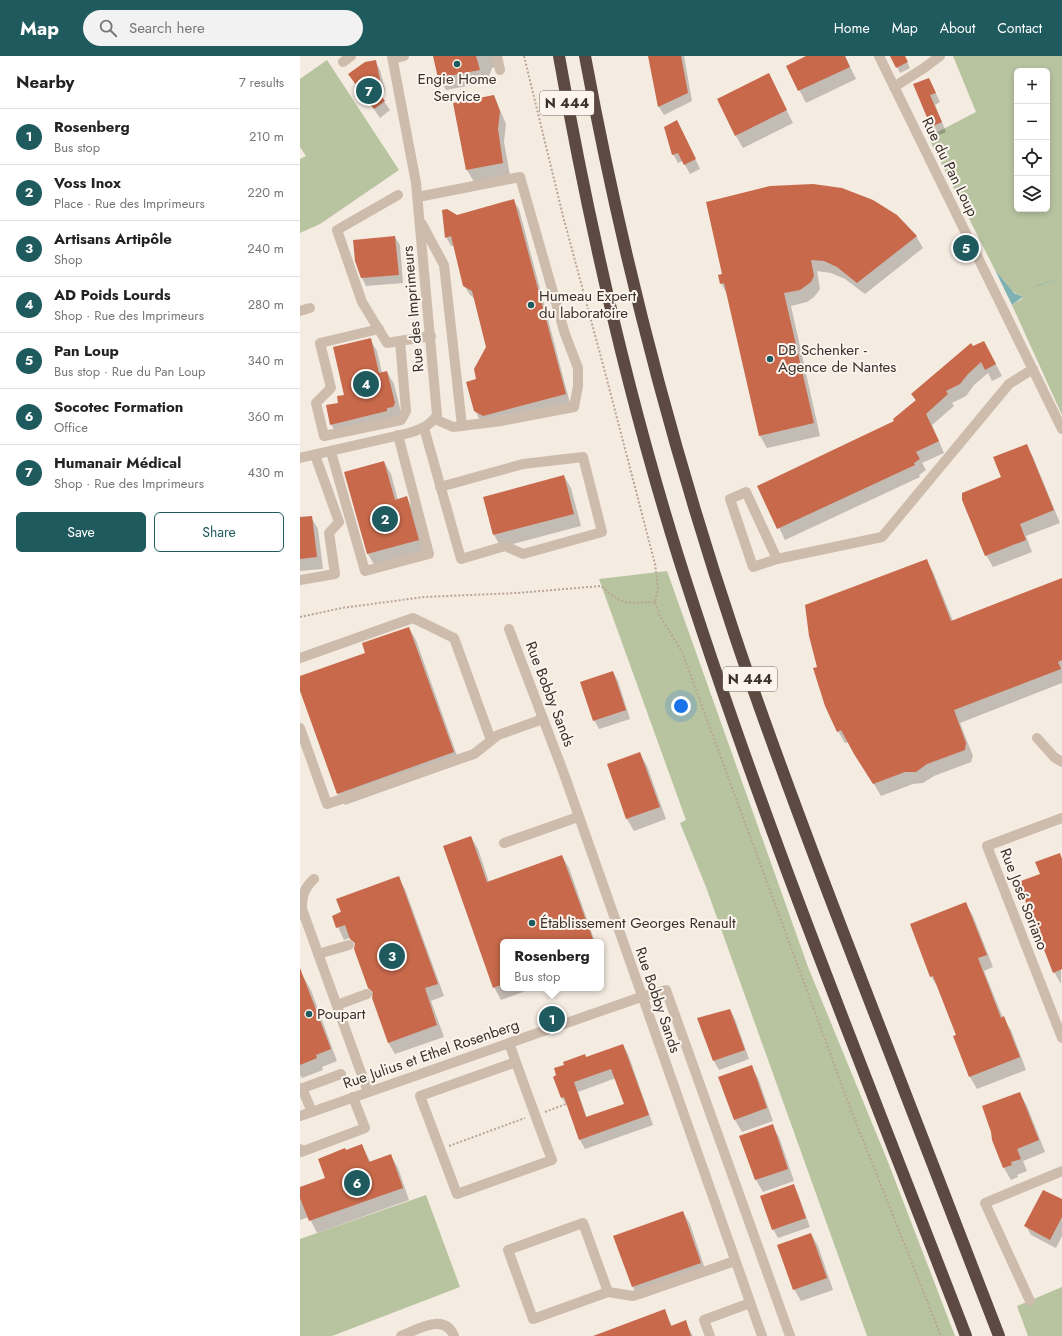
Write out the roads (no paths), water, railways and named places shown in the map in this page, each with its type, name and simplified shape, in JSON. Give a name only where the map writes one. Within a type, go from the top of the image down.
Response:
[{"type":"highway","name":"N 444","points":[[559,56],[576,151],[616,331],[647,450],[678,555],[730,713],[780,849],[966,1336]]},
{"type":"highway","name":"N 444","points":[[585,56],[616,210],[646,332],[690,492],[731,625],[797,809],[999,1336]]},
{"type":"street","points":[[343,62],[351,56]]},
{"type":"street","points":[[393,57],[404,56]]},
{"type":"street","points":[[498,56],[500,70]]},
{"type":"street","name":"Rue du Pan Loup","points":[[879,56],[1014,334],[1062,429]]},
{"type":"street","points":[[894,86],[924,68],[940,56]]},
{"type":"street","name":"Rue des Imprimeurs","points":[[393,57],[418,197],[437,406],[437,415],[435,419]]},
{"type":"street","points":[[300,458],[398,436],[424,428],[435,419],[454,427],[500,421],[574,407],[578,386],[578,368],[565,334],[520,177],[418,197]]},
{"type":"street","points":[[398,195],[337,230],[362,302],[387,343],[430,336]]},
{"type":"street","points":[[420,219],[444,265],[462,426]]},
{"type":"street","points":[[379,329],[320,343],[331,388],[316,403],[324,436],[401,420],[406,411],[400,340]]},
{"type":"street","points":[[777,559],[746,492],[730,500],[753,567],[777,559],[882,537],[1010,384],[1033,369]]},
{"type":"street","points":[[424,428],[440,487],[461,559],[506,546],[523,554],[602,532],[582,457],[523,464],[440,487]]},
{"type":"street","points":[[331,452],[366,571],[430,554],[398,436]]},
{"type":"street","points":[[300,580],[335,574],[328,533],[339,522],[315,455]]},
{"type":"street","points":[[300,658],[413,618],[454,638],[491,740]]},
{"type":"street","name":"Rue Bobby Sands","points":[[509,629],[543,719],[762,1336]]},
{"type":"street","points":[[300,728],[327,804],[474,754],[498,735],[543,719]]},
{"type":"street","points":[[1037,738],[1054,757],[1062,762]]},
{"type":"street","points":[[504,843],[578,817]]},
{"type":"street","name":"Rue José Soriano","points":[[1062,818],[987,846],[1062,1038]]},
{"type":"street","points":[[314,879],[308,885],[302,897],[302,909],[368,1092]]},
{"type":"street","points":[[318,954],[349,945]]},
{"type":"street","name":"Rue Julius et Ethel Rosenberg","points":[[300,1116],[641,997],[666,990],[790,1336]]},
{"type":"street","points":[[337,1005],[367,994]]},
{"type":"street","points":[[509,1043],[516,1062],[535,1115],[552,1160],[457,1194],[420,1096],[516,1062]]},
{"type":"street","points":[[312,1112],[301,1088],[341,1074]]},
{"type":"street","points":[[300,1149],[301,1152],[365,1128],[353,1097]]},
{"type":"street","points":[[1030,1301],[985,1203],[1062,1172]]},
{"type":"street","points":[[608,1292],[583,1223],[508,1250],[533,1319],[608,1292],[633,1296],[735,1261]]},
{"type":"street","points":[[710,1336],[704,1320],[750,1303]]},
{"type":"street","points":[[400,1336],[433,1323],[441,1323],[448,1326],[454,1336]]},
{"type":"water","points":[[995,270],[1014,293],[1023,297],[1012,305]]},
{"type":"place","name":"Engie Home Service","points":[[457,64]]},
{"type":"place","name":"Humanair Médical","points":[[369,91]]},
{"type":"place","name":"Pan Loup","points":[[966,248]]},
{"type":"place","name":"Humeau Expert du laboratoire","points":[[531,305]]},
{"type":"place","name":"DB Schenker - Agence de Nantes","points":[[770,359]]},
{"type":"place","name":"AD Poids Lourds","points":[[366,384]]},
{"type":"place","name":"Voss Inox","points":[[385,519]]},
{"type":"place","name":"Établissement Georges Renault","points":[[532,923]]},
{"type":"place","name":"Artisans Artipôle","points":[[392,956]]},
{"type":"place","name":"Poupart","points":[[309,1014]]},
{"type":"place","name":"Rosenberg","points":[[552,1019]]},
{"type":"place","name":"Socotec Formation","points":[[357,1183]]}]
